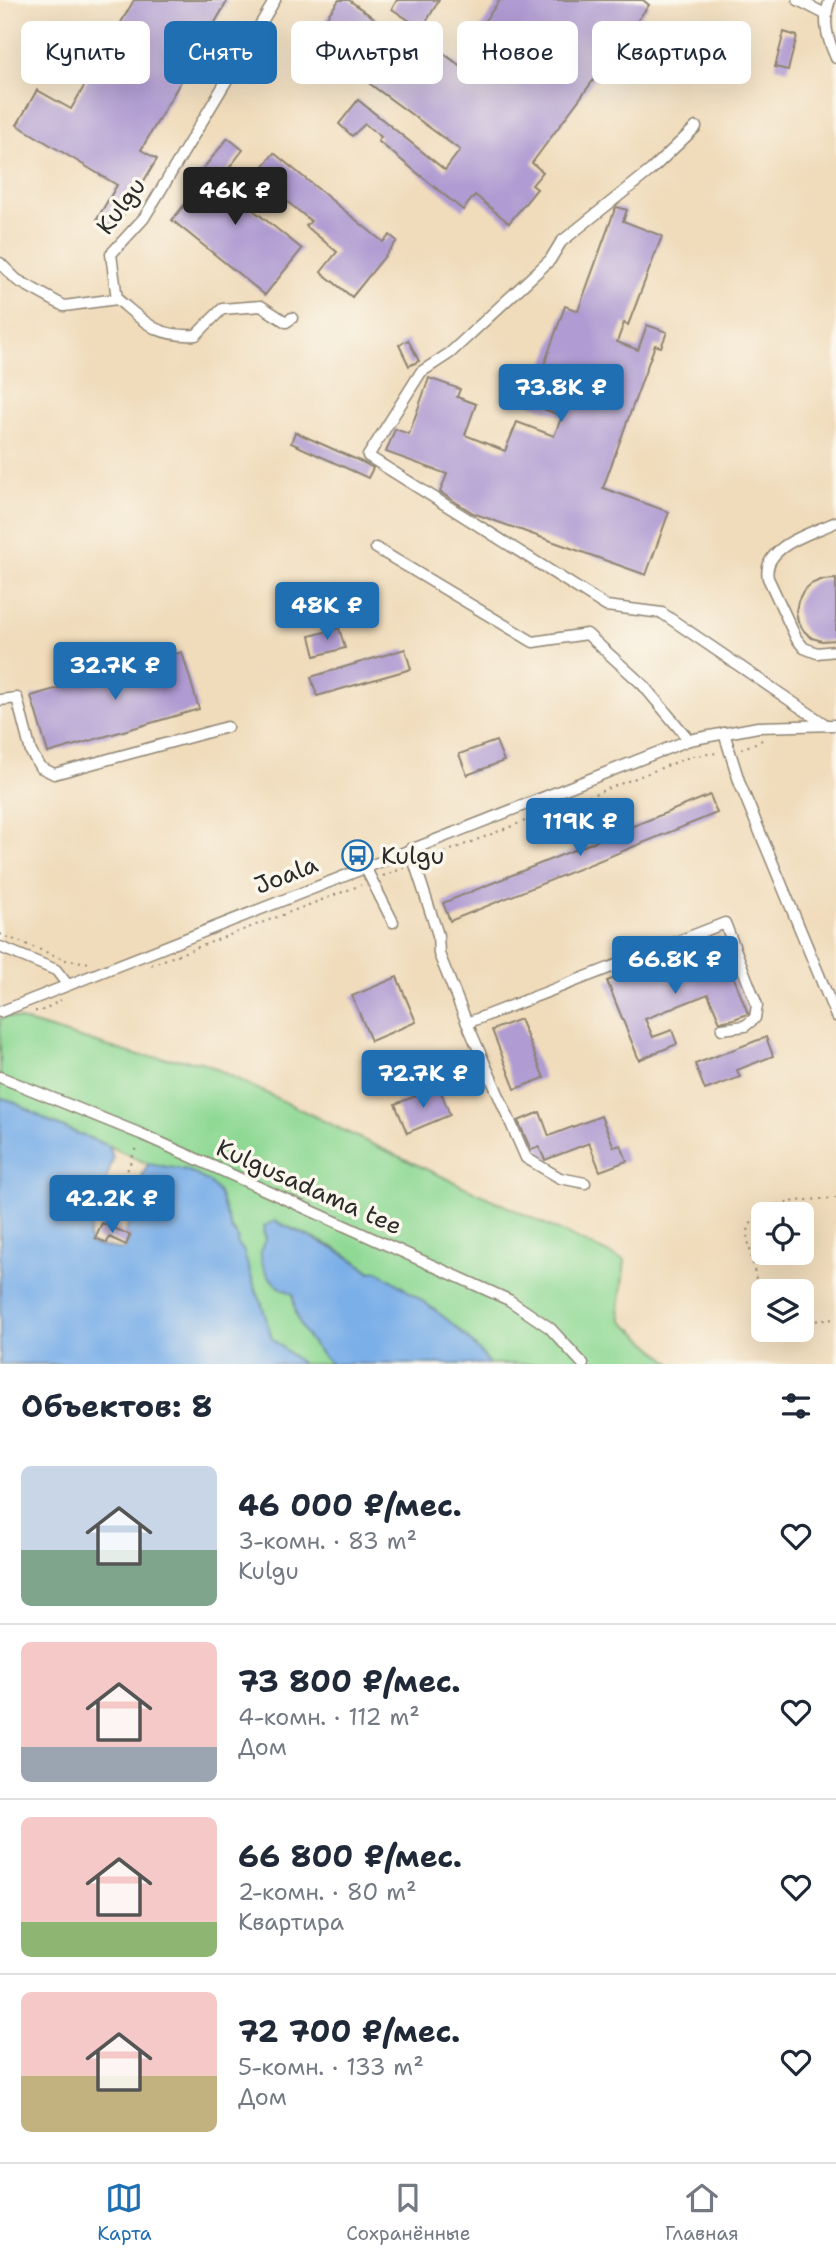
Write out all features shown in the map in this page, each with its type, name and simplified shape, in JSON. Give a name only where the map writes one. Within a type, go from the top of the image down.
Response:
[{"type":"street","name":"Kulgu","points":[[117,299],[111,254],[144,218],[275,0]]},
{"type":"street","points":[[798,0],[825,14]]},
{"type":"street","points":[[830,0],[825,14],[828,39],[836,58]]},
{"type":"street","points":[[696,127],[651,170],[561,242],[550,260],[450,353],[421,372],[368,456],[606,606],[662,613],[831,725]]},
{"type":"street","points":[[0,263],[17,280],[64,306],[117,299],[154,329],[175,336],[196,335],[222,309],[261,306],[286,322],[292,318]]},
{"type":"street","points":[[836,522],[780,549],[770,559],[767,573],[801,645],[812,652],[836,651]]},
{"type":"street","points":[[376,548],[533,642],[587,634],[643,685],[689,740]]},
{"type":"street","points":[[0,700],[17,698],[31,752],[40,767],[54,774],[227,727]]},
{"type":"street","name":"Joala","points":[[0,1012],[689,740],[758,727],[831,725]]},
{"type":"street","points":[[724,733],[740,784],[836,1016]]},
{"type":"street","points":[[410,849],[438,935],[439,954],[526,1158],[560,1178],[585,1183]]},
{"type":"street","points":[[365,867],[393,922]]},
{"type":"street","points":[[467,1023],[724,923],[757,1005],[755,1018],[745,1026],[722,1029]]},
{"type":"street","points":[[0,947],[56,971],[67,984]]},
{"type":"street","name":"Kulgusadama tee","points":[[0,1077],[141,1134],[509,1300],[550,1328],[583,1364]]},
{"type":"path","points":[[0,934],[66,960],[95,964],[98,972]]},
{"type":"path","points":[[110,1216],[141,1134]]},
{"type":"path","points":[[756,1279],[747,1235],[749,1227],[761,1213],[774,1205],[836,1198]]},
{"type":"path","points":[[814,1321],[836,1319]]},
{"type":"green space","points":[[8,1016],[136,1055],[202,1062],[625,1261],[619,1309],[622,1320],[672,1364],[489,1364],[482,1354],[355,1260],[275,1221],[263,1232],[266,1240],[286,1289],[293,1294],[300,1324],[310,1341],[331,1364],[302,1364],[272,1339],[236,1233],[231,1229],[219,1193],[209,1182],[187,1170],[148,1164],[0,1098],[0,1019]]},
{"type":"water","points":[[0,1098],[10,1100],[52,1123],[109,1146],[113,1158],[89,1235],[92,1245],[124,1250],[130,1236],[125,1233],[133,1215],[152,1210],[153,1203],[141,1190],[142,1176],[148,1164],[187,1170],[209,1182],[219,1193],[231,1229],[238,1237],[237,1243],[243,1250],[272,1339],[302,1364],[0,1364]]},
{"type":"water","points":[[275,1221],[336,1250],[369,1272],[378,1271],[408,1291],[466,1336],[489,1364],[331,1364],[304,1332],[296,1314],[293,1294],[273,1281],[265,1270],[261,1258],[266,1240],[264,1226]]},
{"type":"building","points":[[134,0],[228,0],[216,21],[164,21],[164,84],[179,84],[141,150],[157,159],[115,229],[97,219],[117,185],[17,125],[37,90],[71,109],[85,84],[150,84],[150,21],[122,21]]},
{"type":"building","points":[[339,0],[349,0],[378,21],[324,21]]},
{"type":"building","points":[[397,0],[439,0],[427,21],[410,21],[392,9]]},
{"type":"building","points":[[500,0],[643,0],[649,5],[637,21],[592,21],[592,82],[532,163],[543,172],[532,185],[537,189],[509,223],[475,195],[463,210],[378,141],[381,137],[365,124],[352,136],[339,124],[358,100],[445,170],[460,150],[370,84],[443,84],[443,53],[457,64],[457,84],[578,84],[578,21],[485,21]]},
{"type":"building","points":[[784,32],[797,36],[788,70],[775,67]]},
{"type":"building","points":[[228,138],[243,150],[218,182],[302,249],[265,295],[172,220],[203,182],[196,177]]},
{"type":"building","points":[[274,153],[383,242],[390,235],[397,241],[352,297],[321,272],[337,252],[306,226],[311,221],[256,176]]},
{"type":"building","points":[[617,207],[627,210],[623,221],[662,236],[628,325],[624,323],[617,342],[638,350],[647,325],[667,332],[661,347],[655,345],[603,488],[669,512],[646,575],[473,513],[440,492],[447,474],[386,452],[395,429],[409,434],[429,378],[460,389],[457,397],[476,404],[465,435],[505,451],[517,422],[554,436],[562,416],[530,404],[565,306],[578,311]]},
{"type":"building","points":[[408,340],[419,361],[409,366],[399,345]]},
{"type":"building","points":[[295,432],[373,468],[368,478],[291,443]]},
{"type":"building","points":[[836,579],[836,640],[822,641],[812,638],[798,622],[798,601],[803,591],[811,584],[820,580]]},
{"type":"building","points":[[339,628],[345,648],[315,656],[310,636]]},
{"type":"building","points":[[405,649],[411,669],[317,696],[311,677]]},
{"type":"building","points":[[182,652],[199,709],[48,753],[31,696]]},
{"type":"building","points":[[496,741],[504,761],[467,775],[459,754]]},
{"type":"building","points":[[710,795],[717,813],[450,921],[443,903]]},
{"type":"building","points":[[718,937],[748,1014],[720,1022],[708,994],[645,1019],[653,1037],[672,1030],[677,1044],[639,1060],[607,981],[635,970],[636,974],[657,966],[663,978],[705,962],[698,945]]},
{"type":"building","points":[[397,977],[416,1022],[371,1041],[352,996]]},
{"type":"building","points":[[520,1019],[544,1078],[515,1089],[492,1030]]},
{"type":"building","points":[[766,1037],[773,1056],[737,1070],[740,1077],[705,1090],[695,1064]]},
{"type":"building","points":[[439,1087],[450,1115],[407,1133],[395,1104]]},
{"type":"building","points":[[540,1112],[549,1136],[601,1116],[614,1147],[621,1145],[627,1161],[600,1171],[589,1143],[545,1160],[539,1147],[531,1150],[518,1121]]},
{"type":"building","points":[[102,1223],[130,1235],[126,1245],[109,1237],[107,1243],[95,1238]]},
{"type":"place","name":"Kulgu","points":[[358,856]]}]
